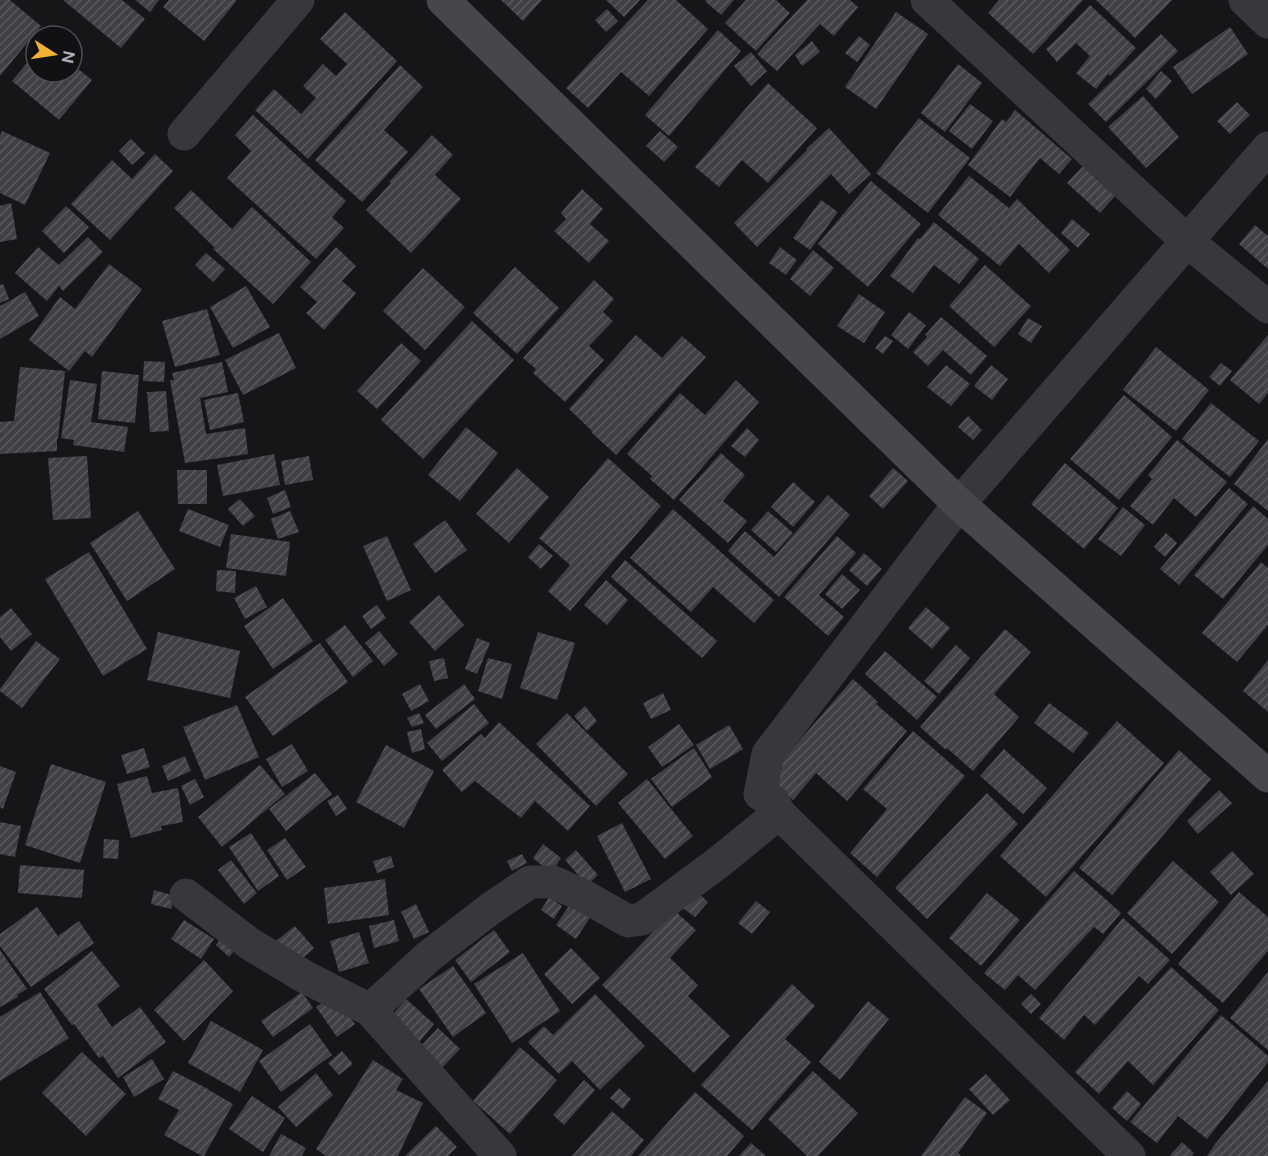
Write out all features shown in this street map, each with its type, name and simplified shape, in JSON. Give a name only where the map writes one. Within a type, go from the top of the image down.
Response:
[{"type":"street","points":[[184,134],[298,0]]},
{"type":"street","points":[[444,0],[958,504],[1268,776]]},
{"type":"street","points":[[927,0],[1187,241],[1268,307]]},
{"type":"street","points":[[1245,0],[1268,22]]},
{"type":"street","points":[[1128,1156],[779,813],[773,801],[760,794],[768,754],[958,504],[1268,148]]},
{"type":"street","points":[[370,1010],[429,956],[490,909],[530,882],[553,882],[584,896],[628,921],[642,919],[719,862],[779,813]]},
{"type":"street","points":[[186,895],[250,944],[305,977],[370,1010],[500,1156]]},
{"type":"building","points":[[0,0],[10,0],[39,24],[24,24],[24,47],[0,76]]},
{"type":"building","points":[[63,0],[122,0],[145,19],[121,48]]},
{"type":"building","points":[[135,0],[159,0],[150,12]]},
{"type":"building","points":[[169,0],[237,0],[204,41],[163,7]]},
{"type":"building","points":[[501,0],[542,0],[523,21]]},
{"type":"building","points":[[606,0],[640,0],[624,17]]},
{"type":"building","points":[[648,0],[676,0],[708,29],[649,96],[621,72],[588,108],[566,88]]},
{"type":"building","points":[[706,0],[734,0],[721,15]]},
{"type":"building","points":[[746,0],[776,0],[790,13],[756,51],[725,23]]},
{"type":"building","points":[[807,0],[850,0],[858,7],[834,36],[820,24],[777,71],[757,54]]},
{"type":"building","points":[[999,0],[1083,0],[1033,54],[988,13]]},
{"type":"building","points":[[1096,0],[1172,0],[1135,38]]},
{"type":"building","points":[[1090,5],[1136,48],[1110,76],[1108,74],[1096,89],[1076,73],[1090,56],[1076,43],[1057,62],[1046,49]]},
{"type":"building","points":[[607,9],[618,21],[606,32],[595,20]]},
{"type":"building","points":[[345,12],[397,61],[308,159],[255,110],[274,89],[301,114],[316,98],[303,86],[323,64],[336,76],[347,64],[320,39]]},
{"type":"building","points":[[896,12],[928,34],[876,109],[845,87]]},
{"type":"building","points":[[1230,27],[1248,54],[1192,94],[1173,67]]},
{"type":"building","points":[[718,30],[741,51],[669,136],[645,115]]},
{"type":"building","points":[[1161,34],[1178,51],[1106,122],[1088,104]]},
{"type":"building","points":[[859,36],[870,45],[857,62],[845,53]]},
{"type":"building","points":[[812,41],[820,52],[802,66],[795,55]]},
{"type":"building","points":[[751,52],[767,71],[751,86],[734,66]]},
{"type":"building","points":[[958,64],[982,83],[945,132],[921,113]]},
{"type":"building","points":[[400,65],[423,87],[384,130],[408,152],[362,202],[315,160]]},
{"type":"building","points":[[24,66],[24,84],[84,84],[84,74],[92,80],[59,120],[12,81]]},
{"type":"building","points":[[1161,71],[1172,81],[1156,99],[1146,89]]},
{"type":"building","points":[[768,83],[817,128],[768,183],[742,160],[719,187],[695,167]]},
{"type":"building","points":[[1143,96],[1179,137],[1146,168],[1108,127]]},
{"type":"building","points":[[1237,102],[1250,115],[1230,134],[1217,121]]},
{"type":"building","points":[[970,104],[993,121],[972,149],[949,131]]},
{"type":"building","points":[[1015,110],[1072,159],[1059,174],[1040,158],[1010,197],[968,165],[1002,119],[1006,122]]},
{"type":"building","points":[[253,115],[346,201],[332,217],[344,228],[316,259],[227,178],[251,151],[235,135]]},
{"type":"building","points":[[919,118],[970,158],[928,213],[876,173]]},
{"type":"building","points":[[829,128],[871,174],[849,194],[831,174],[757,247],[734,223]]},
{"type":"building","points":[[2,131],[50,153],[25,205],[0,193],[0,136]]},
{"type":"building","points":[[660,131],[678,147],[664,162],[646,146]]},
{"type":"building","points":[[432,135],[453,155],[435,175],[461,199],[411,253],[366,210]]},
{"type":"building","points":[[131,139],[145,153],[132,165],[119,151]]},
{"type":"building","points":[[155,154],[173,171],[110,240],[71,204],[112,160],[132,179]]},
{"type":"building","points":[[1086,163],[1118,193],[1100,213],[1067,183]]},
{"type":"building","points":[[969,176],[1009,208],[1017,199],[1070,250],[1049,273],[1019,244],[1000,266],[938,215]]},
{"type":"building","points":[[871,181],[921,224],[868,287],[818,244]]},
{"type":"building","points":[[582,189],[603,209],[590,224],[609,241],[589,263],[554,231],[566,219],[561,213]]},
{"type":"building","points":[[191,190],[232,229],[252,207],[311,262],[273,304],[213,249],[215,248],[174,208]]},
{"type":"building","points":[[821,200],[838,212],[810,250],[793,238]]},
{"type":"building","points":[[11,203],[17,239],[0,242],[0,206]]},
{"type":"building","points":[[66,206],[89,227],[64,253],[42,231]]},
{"type":"building","points":[[1072,219],[1090,234],[1078,248],[1061,233]]},
{"type":"building","points":[[934,222],[979,259],[959,284],[934,265],[913,293],[890,276],[918,238],[920,239]]},
{"type":"building","points":[[1255,225],[1268,236],[1268,269],[1239,244]]},
{"type":"building","points":[[88,237],[103,252],[63,291],[59,286],[47,301],[15,273],[38,247],[59,265]]},
{"type":"building","points":[[336,247],[356,266],[342,281],[356,293],[324,330],[306,313],[317,302],[300,287]]},
{"type":"building","points":[[780,247],[797,260],[786,275],[769,263]]},
{"type":"building","points":[[813,250],[834,268],[810,296],[790,279]]},
{"type":"building","points":[[206,253],[225,269],[213,282],[195,265]]},
{"type":"building","points":[[109,264],[142,289],[92,357],[85,351],[69,371],[29,340],[60,297],[75,309]]},
{"type":"building","points":[[985,265],[1031,306],[994,347],[949,306]]},
{"type":"building","points":[[515,267],[559,308],[517,354],[473,313]]},
{"type":"building","points":[[423,268],[465,307],[425,350],[383,311]]},
{"type":"building","points":[[594,280],[614,299],[603,312],[613,321],[589,346],[604,360],[565,402],[533,373],[536,369],[523,358]]},
{"type":"building","points":[[3,284],[9,299],[0,303],[0,285]]},
{"type":"building","points":[[246,286],[270,327],[233,348],[210,307]]},
{"type":"building","points":[[25,292],[39,316],[0,339],[0,306]]},
{"type":"building","points":[[859,294],[885,312],[864,343],[837,326]]},
{"type":"building","points":[[207,309],[220,355],[175,367],[162,321]]},
{"type":"building","points":[[909,312],[926,325],[908,349],[891,335]]},
{"type":"building","points":[[941,317],[987,356],[971,375],[943,350],[928,366],[913,352]]},
{"type":"building","points":[[1028,318],[1042,326],[1031,343],[1018,334]]},
{"type":"building","points":[[472,321],[514,360],[423,459],[381,420]]},
{"type":"building","points":[[279,333],[296,368],[243,395],[225,360]]},
{"type":"building","points":[[636,335],[662,358],[682,336],[706,357],[616,455],[569,409]]},
{"type":"building","points":[[1268,335],[1268,393],[1259,404],[1230,380]]},
{"type":"building","points":[[885,336],[893,341],[883,354],[875,348]]},
{"type":"building","points":[[401,343],[421,361],[377,409],[357,391]]},
{"type":"building","points":[[1156,347],[1209,390],[1176,431],[1123,390]]},
{"type":"building","points":[[144,361],[165,362],[164,382],[143,381]]},
{"type":"building","points":[[222,362],[228,392],[200,398],[206,434],[245,428],[248,454],[185,463],[170,380],[174,380],[172,373]]},
{"type":"building","points":[[1221,363],[1232,371],[1220,386],[1209,377]]},
{"type":"building","points":[[946,365],[970,384],[951,406],[927,387]]},
{"type":"building","points":[[991,365],[1008,379],[992,400],[974,386]]},
{"type":"building","points":[[20,367],[65,371],[57,451],[0,454],[0,422],[14,421]]},
{"type":"building","points":[[102,371],[139,375],[135,423],[98,419]]},
{"type":"building","points":[[70,380],[97,384],[91,422],[128,427],[124,452],[73,445],[74,440],[61,438]]},
{"type":"building","points":[[736,380],[759,402],[674,500],[627,454],[680,393],[705,415]]},
{"type":"building","points":[[166,391],[169,431],[150,432],[147,392]]},
{"type":"building","points":[[238,393],[244,422],[210,430],[204,400]]},
{"type":"building","points":[[1124,395],[1172,437],[1119,500],[1070,459]]},
{"type":"building","points":[[1211,403],[1259,441],[1230,477],[1182,439]]},
{"type":"building","points":[[968,416],[982,430],[973,440],[958,427]]},
{"type":"building","points":[[466,427],[498,453],[460,501],[428,475]]},
{"type":"building","points":[[747,428],[759,440],[745,457],[731,446]]},
{"type":"building","points":[[1268,439],[1268,511],[1234,484]]},
{"type":"building","points":[[1177,440],[1227,482],[1196,517],[1174,498],[1153,525],[1130,506],[1152,479],[1148,475]]},
{"type":"building","points":[[721,453],[745,475],[723,501],[747,521],[728,543],[679,500]]},
{"type":"building","points":[[274,454],[280,485],[223,496],[217,465]]},
{"type":"building","points":[[87,456],[91,518],[53,520],[48,458]]},
{"type":"building","points":[[309,456],[313,480],[285,485],[281,461]]},
{"type":"building","points":[[608,458],[661,506],[570,611],[548,591],[570,565],[539,538]]},
{"type":"building","points":[[1065,463],[1118,508],[1084,549],[1031,504]]},
{"type":"building","points":[[517,468],[549,497],[509,543],[476,514]]},
{"type":"building","points":[[893,468],[908,481],[883,509],[869,496]]},
{"type":"building","points":[[177,470],[207,470],[207,504],[178,504]]},
{"type":"building","points":[[793,482],[815,502],[793,527],[771,507]]},
{"type":"building","points":[[1229,488],[1248,504],[1179,585],[1160,569]]},
{"type":"building","points":[[285,490],[291,507],[273,514],[267,498]]},
{"type":"building","points":[[828,495],[850,515],[779,597],[728,551],[745,531],[774,557]]},
{"type":"building","points":[[240,499],[255,516],[243,526],[228,509]]},
{"type":"building","points":[[1253,506],[1268,519],[1268,545],[1223,599],[1194,575]]},
{"type":"building","points":[[1123,507],[1145,525],[1121,556],[1098,539]]},
{"type":"building","points":[[188,509],[229,525],[220,547],[179,531]]},
{"type":"building","points":[[673,509],[774,600],[754,623],[713,587],[691,612],[630,558]]},
{"type":"building","points":[[138,511],[175,569],[127,601],[90,543]]},
{"type":"building","points":[[290,511],[299,532],[278,539],[271,519]]},
{"type":"building","points":[[768,511],[793,533],[776,552],[751,530]]},
{"type":"building","points":[[445,520],[467,550],[435,573],[413,544]]},
{"type":"building","points":[[1166,533],[1177,543],[1165,557],[1154,547]]},
{"type":"building","points":[[231,534],[290,542],[286,576],[226,568]]},
{"type":"building","points":[[387,536],[411,590],[387,601],[363,546]]},
{"type":"building","points":[[837,536],[856,553],[819,595],[844,617],[828,636],[784,597]]},
{"type":"building","points":[[539,544],[553,556],[541,569],[528,557]]},
{"type":"building","points":[[89,552],[147,649],[103,676],[45,579]]},
{"type":"building","points":[[864,553],[882,569],[867,586],[849,570]]},
{"type":"building","points":[[625,560],[717,641],[702,658],[611,577]]},
{"type":"building","points":[[1261,562],[1268,568],[1268,625],[1237,662],[1202,633]]},
{"type":"building","points":[[217,570],[236,571],[235,593],[216,591]]},
{"type":"building","points":[[842,574],[860,590],[842,609],[825,594]]},
{"type":"building","points":[[606,580],[628,600],[607,625],[584,605]]},
{"type":"building","points":[[256,586],[267,607],[245,619],[234,598]]},
{"type":"building","points":[[439,595],[464,625],[435,651],[409,622]]},
{"type":"building","points":[[283,598],[313,641],[273,669],[244,626]]},
{"type":"building","points":[[377,605],[386,618],[371,629],[362,616]]},
{"type":"building","points":[[926,607],[950,628],[932,649],[908,628]]},
{"type":"building","points":[[11,608],[32,634],[11,651],[0,637],[0,617]]},
{"type":"building","points":[[345,625],[373,661],[353,677],[325,640]]},
{"type":"building","points":[[1005,629],[1031,652],[994,694],[1019,717],[973,771],[920,727]]},
{"type":"building","points":[[379,631],[398,654],[384,666],[365,643]]},
{"type":"building","points":[[158,632],[240,651],[230,698],[147,680]]},
{"type":"building","points":[[538,632],[575,643],[557,700],[520,688]]},
{"type":"building","points":[[477,638],[490,643],[477,674],[465,669]]},
{"type":"building","points":[[36,641],[60,659],[22,708],[0,689]]},
{"type":"building","points":[[320,643],[348,682],[273,736],[245,697]]},
{"type":"building","points":[[956,645],[970,658],[939,694],[924,681]]},
{"type":"building","points":[[885,651],[937,697],[917,720],[865,674]]},
{"type":"building","points":[[444,658],[448,678],[434,681],[429,661]]},
{"type":"building","points":[[488,658],[512,664],[502,699],[478,691]]},
{"type":"building","points":[[1268,660],[1268,712],[1243,691]]},
{"type":"building","points":[[853,679],[878,702],[876,704],[907,731],[847,801],[816,773],[793,800],[767,778]]},
{"type":"building","points":[[420,684],[429,701],[411,711],[402,694]]},
{"type":"building","points":[[464,684],[475,699],[436,729],[425,715]]},
{"type":"building","points":[[663,693],[671,710],[651,719],[643,703]]},
{"type":"building","points":[[1049,703],[1089,733],[1073,753],[1034,723]]},
{"type":"building","points":[[474,704],[489,723],[442,761],[427,743]]},
{"type":"building","points":[[237,705],[259,757],[205,780],[183,727]]},
{"type":"building","points":[[585,706],[597,721],[587,731],[574,716]]},
{"type":"building","points":[[419,713],[424,723],[412,727],[407,718]]},
{"type":"building","points":[[567,713],[628,774],[596,806],[536,744]]},
{"type":"building","points":[[1117,721],[1164,763],[1046,897],[1000,856]]},
{"type":"building","points":[[499,722],[590,806],[568,831],[535,801],[521,818],[475,781],[462,792],[442,770],[481,734],[485,738]]},
{"type":"building","points":[[679,724],[694,745],[662,767],[648,747]]},
{"type":"building","points":[[729,725],[743,749],[710,769],[696,745]]},
{"type":"building","points":[[421,729],[425,749],[412,753],[407,732]]},
{"type":"building","points":[[913,731],[965,776],[877,877],[850,853],[887,809],[863,789]]},
{"type":"building","points":[[292,744],[308,771],[282,787],[266,759]]},
{"type":"building","points":[[386,745],[434,771],[404,828],[356,802]]},
{"type":"building","points":[[144,748],[150,767],[127,774],[121,755]]},
{"type":"building","points":[[694,748],[712,777],[672,807],[651,779]]},
{"type":"building","points":[[1004,749],[1047,788],[1023,814],[980,776]]},
{"type":"building","points":[[1179,750],[1211,779],[1112,895],[1079,868]]},
{"type":"building","points":[[185,756],[191,771],[168,781],[162,766]]},
{"type":"building","points":[[51,764],[106,782],[80,863],[25,845]]},
{"type":"building","points":[[260,765],[285,794],[222,847],[198,817]]},
{"type":"building","points":[[0,766],[16,772],[3,809],[0,807]]},
{"type":"building","points":[[315,773],[332,794],[286,831],[269,809]]},
{"type":"building","points":[[147,776],[152,793],[178,788],[183,822],[161,826],[162,830],[131,838],[117,784]]},
{"type":"building","points":[[195,779],[204,797],[190,805],[181,786]]},
{"type":"building","points":[[647,779],[693,836],[665,859],[618,803]]},
{"type":"building","points":[[1219,790],[1232,803],[1198,834],[1187,821]]},
{"type":"building","points":[[987,793],[1018,824],[927,919],[895,888]]},
{"type":"building","points":[[338,795],[347,809],[336,816],[327,801]]},
{"type":"building","points":[[0,822],[21,826],[15,857],[0,854]]},
{"type":"building","points":[[622,823],[651,879],[625,892],[597,836]]},
{"type":"building","points":[[251,833],[279,876],[258,891],[229,847]]},
{"type":"building","points":[[285,838],[306,867],[287,880],[267,850]]},
{"type":"building","points":[[104,839],[119,840],[118,859],[103,858]]},
{"type":"building","points":[[543,844],[561,858],[551,873],[533,858]]},
{"type":"building","points":[[576,850],[598,875],[587,885],[565,860]]},
{"type":"building","points":[[1232,851],[1254,874],[1231,895],[1210,872]]},
{"type":"building","points":[[522,854],[527,863],[512,871],[507,861]]},
{"type":"building","points":[[391,856],[394,867],[377,873],[373,861]]},
{"type":"building","points":[[231,860],[257,893],[244,904],[218,870]]},
{"type":"building","points":[[1173,861],[1219,902],[1172,954],[1127,913]]},
{"type":"building","points":[[20,865],[84,870],[82,898],[18,893]]},
{"type":"building","points":[[1074,871],[1121,913],[1103,934],[1094,927],[1035,990],[1018,975],[1005,990],[984,973]]},
{"type":"building","points":[[385,879],[389,915],[328,924],[324,888]]},
{"type":"building","points":[[154,890],[175,896],[171,909],[151,904]]},
{"type":"building","points":[[696,891],[708,902],[695,917],[683,908]]},
{"type":"building","points":[[1239,892],[1268,917],[1268,951],[1223,1003],[1178,964]]},
{"type":"building","points":[[987,893],[1020,920],[981,966],[949,938]]},
{"type":"building","points":[[549,897],[562,906],[554,919],[541,910]]},
{"type":"building","points":[[573,900],[593,913],[576,939],[556,925]]},
{"type":"building","points":[[756,901],[770,912],[752,934],[738,923]]},
{"type":"building","points":[[416,904],[429,932],[414,939],[401,912]]},
{"type":"building","points":[[37,907],[58,936],[79,921],[94,943],[31,987],[0,946],[0,934]]},
{"type":"building","points":[[674,910],[696,930],[670,958],[698,985],[688,996],[730,1036],[694,1073],[602,985]]},
{"type":"building","points":[[1123,918],[1170,960],[1148,984],[1139,976],[1095,1025],[1084,1015],[1064,1040],[1039,1018]]},
{"type":"building","points":[[184,920],[214,939],[201,959],[171,939]]},
{"type":"building","points":[[394,920],[399,941],[374,948],[369,926]]},
{"type":"building","points":[[295,926],[314,948],[296,964],[276,941]]},
{"type":"building","points":[[494,930],[510,952],[471,982],[455,960]]},
{"type":"building","points":[[226,932],[241,943],[229,957],[216,945]]},
{"type":"building","points":[[359,932],[369,963],[339,972],[330,941]]},
{"type":"building","points":[[571,948],[600,978],[572,1004],[544,974]]},
{"type":"building","points":[[0,950],[27,989],[0,1007]]},
{"type":"building","points":[[92,951],[120,986],[97,1005],[112,1027],[140,1007],[166,1042],[118,1078],[103,1056],[99,1058],[44,989]]},
{"type":"building","points":[[523,953],[560,1011],[512,1043],[474,984]]},
{"type":"building","points":[[204,960],[233,991],[184,1041],[154,1010]]},
{"type":"building","points":[[453,966],[486,1013],[453,1037],[419,989]]},
{"type":"building","points":[[1171,967],[1219,1010],[1153,1085],[1128,1061],[1099,1094],[1075,1072]]},
{"type":"building","points":[[1268,972],[1268,1050],[1230,1018]]},
{"type":"building","points":[[792,984],[815,1006],[785,1039],[811,1062],[752,1130],[701,1085]]},
{"type":"building","points":[[40,992],[69,1038],[0,1081],[0,1017]]},
{"type":"building","points":[[302,992],[313,1008],[273,1037],[261,1021]]},
{"type":"building","points":[[595,994],[645,1046],[600,1090],[572,1061],[559,1074],[528,1042],[544,1026],[553,1035]]},
{"type":"building","points":[[1031,994],[1041,1004],[1031,1014],[1021,1004]]},
{"type":"building","points":[[334,995],[355,1024],[337,1037],[316,1007]]},
{"type":"building","points":[[406,999],[434,1024],[415,1047],[386,1022]]},
{"type":"building","points":[[868,1001],[889,1019],[840,1080],[819,1062]]},
{"type":"building","points":[[1221,1015],[1268,1056],[1268,1062],[1207,1139],[1178,1116],[1157,1143],[1130,1122]]},
{"type":"building","points":[[211,1021],[263,1050],[240,1092],[188,1063]]},
{"type":"building","points":[[310,1024],[332,1055],[281,1092],[259,1061]]},
{"type":"building","points":[[438,1028],[460,1049],[438,1072],[417,1050]]},
{"type":"building","points":[[520,1047],[557,1080],[510,1134],[473,1101]]},
{"type":"building","points":[[342,1051],[353,1064],[339,1075],[328,1063]]},
{"type":"building","points":[[82,1052],[126,1094],[86,1136],[42,1093]]},
{"type":"building","points":[[152,1059],[164,1079],[134,1097],[123,1077]]},
{"type":"building","points":[[373,1060],[403,1079],[396,1090],[423,1103],[398,1156],[326,1156],[316,1149]]},
{"type":"building","points":[[173,1071],[233,1104],[204,1156],[164,1135],[179,1110],[158,1099]]},
{"type":"building","points":[[813,1071],[858,1113],[818,1156],[807,1156],[768,1119]]},
{"type":"building","points":[[316,1073],[333,1095],[296,1127],[278,1107]]},
{"type":"building","points":[[986,1074],[1010,1100],[993,1115],[969,1089]]},
{"type":"building","points":[[584,1080],[595,1090],[564,1125],[553,1115]]},
{"type":"building","points":[[1268,1081],[1268,1156],[1207,1156],[1215,1144]]},
{"type":"building","points":[[619,1088],[631,1099],[623,1109],[610,1098]]},
{"type":"building","points":[[1127,1091],[1141,1104],[1127,1121],[1112,1108]]},
{"type":"building","points":[[695,1092],[744,1136],[727,1156],[638,1156]]},
{"type":"building","points":[[252,1096],[285,1118],[263,1152],[229,1129]]},
{"type":"building","points":[[965,1097],[987,1113],[958,1153],[961,1156],[921,1156]]},
{"type":"building","points":[[612,1111],[644,1140],[631,1156],[572,1156]]},
{"type":"building","points":[[436,1126],[457,1147],[448,1156],[405,1156]]},
{"type":"building","points":[[281,1134],[306,1148],[302,1156],[269,1156]]},
{"type":"building","points":[[1182,1142],[1194,1153],[1192,1156],[1170,1155]]},
{"type":"building","points":[[751,1143],[766,1156],[739,1156]]}]
